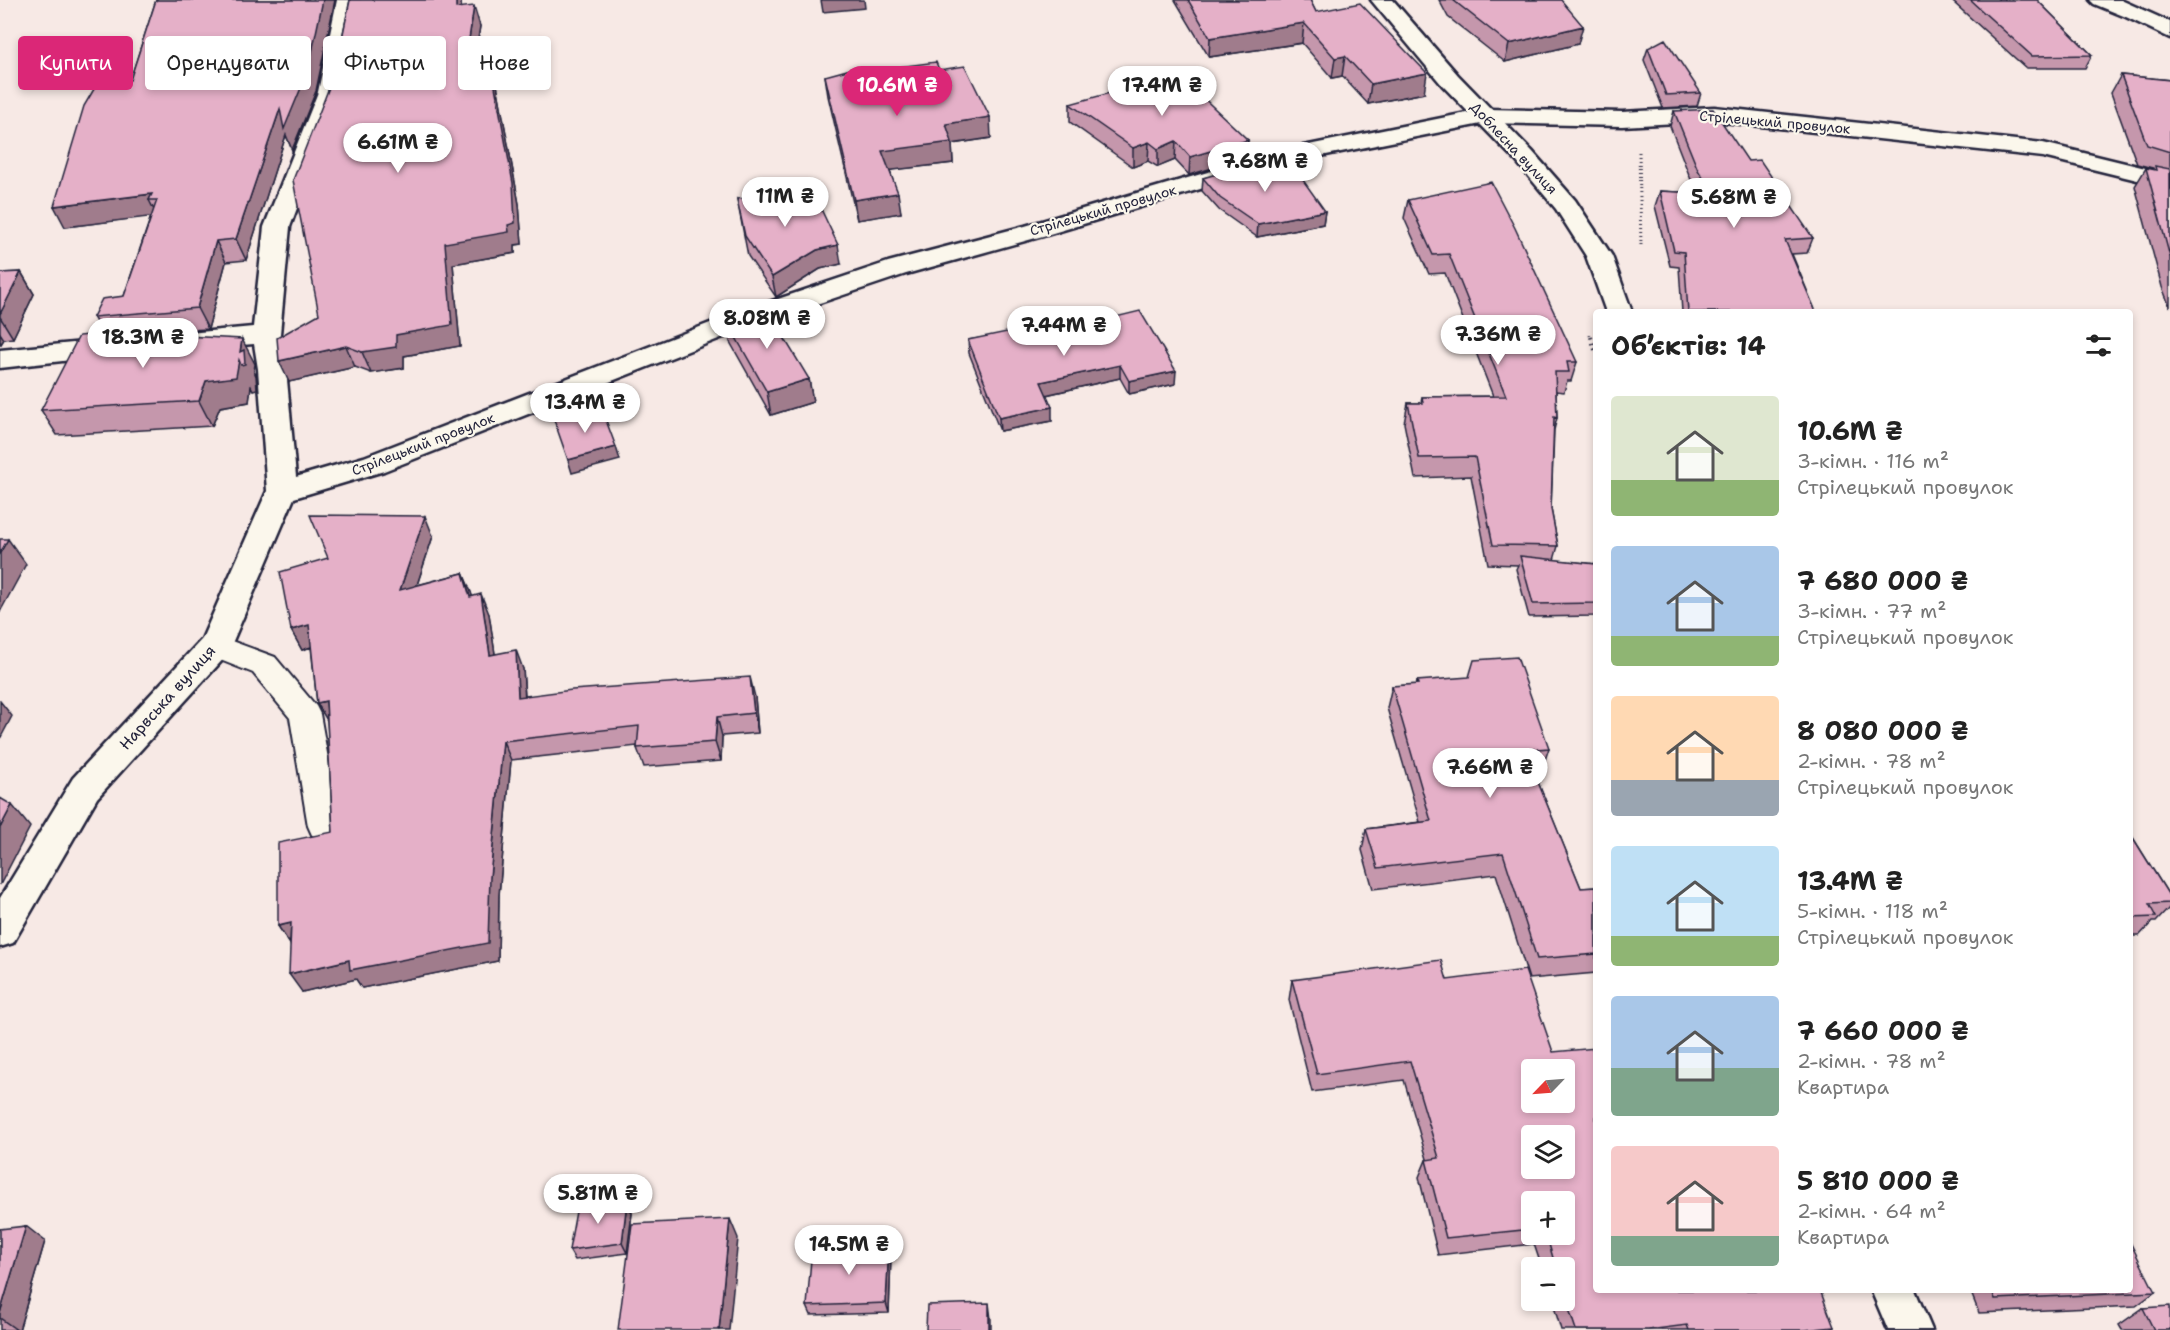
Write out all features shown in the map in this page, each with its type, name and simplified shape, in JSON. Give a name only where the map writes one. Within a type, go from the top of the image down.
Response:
[{"type":"street","name":"Нарвська вулиця","points":[[0,931],[85,788],[215,646],[282,491],[272,369],[266,334],[278,228],[329,92],[348,0]]},
{"type":"street","name":"Доблесна вулиця","points":[[1382,0],[1450,80],[1486,116],[1566,205],[1599,256],[1617,309]]},
{"type":"street","points":[[2101,0],[2134,12],[2170,31]]},
{"type":"street","name":"Стрілецький провулок","points":[[282,491],[374,464],[745,319],[897,268],[1045,228],[1287,156],[1486,116],[1641,118],[1714,114],[2043,150],[2170,181]]},
{"type":"street","points":[[2043,150],[2170,158]]},
{"type":"street","points":[[0,359],[266,334]]},
{"type":"street","points":[[1894,1293],[1910,1330]]},
{"type":"lane","points":[[215,646],[264,665],[306,714],[324,826]]},
{"type":"path","points":[[1641,118],[1639,133],[1641,254]]},
{"type":"building","points":[[156,0],[323,0],[311,57],[311,36],[145,36],[145,90],[300,90],[284,129],[280,109],[236,239],[216,241],[197,308],[93,317],[102,299],[124,296],[157,200],[149,200],[152,194],[54,206],[84,106],[93,90],[133,90],[133,71]]},
{"type":"building","points":[[350,0],[456,0],[456,8],[474,6],[469,36],[458,36],[458,90],[496,90],[513,183],[515,223],[508,225],[509,232],[445,243],[452,325],[396,335],[396,347],[362,352],[346,346],[279,361],[277,338],[319,314],[293,180],[328,90],[446,90],[446,36],[342,36]]},
{"type":"building","points":[[1188,0],[1310,0],[1316,12],[1360,3],[1427,73],[1371,84],[1345,56],[1335,58],[1304,23],[1210,38]]},
{"type":"building","points":[[1453,0],[1561,0],[1583,26],[1509,44]]},
{"type":"building","points":[[1970,0],[2037,0],[2092,55],[2032,56]]},
{"type":"building","points":[[1665,39],[1701,93],[1666,95],[1648,48]]},
{"type":"building","points":[[936,62],[939,70],[965,66],[990,117],[946,124],[952,142],[882,151],[898,193],[854,200],[825,76],[851,69],[856,80],[878,78],[875,70]]},
{"type":"building","points":[[1178,74],[1248,140],[1190,157],[1176,141],[1158,149],[1149,142],[1133,148],[1070,104]]},
{"type":"building","points":[[2121,75],[2170,80],[2170,152],[2147,145]]},
{"type":"building","points":[[1713,109],[1748,161],[1760,160],[1813,238],[1785,240],[1815,309],[1688,309],[1684,252],[1674,251],[1660,191],[1713,194],[1698,170],[1674,111]]},
{"type":"building","points":[[1263,160],[1271,167],[1277,166],[1286,175],[1298,173],[1325,211],[1258,224],[1220,198],[1203,178]]},
{"type":"building","points":[[2155,166],[2170,169],[2170,257],[2146,168],[2156,170]]},
{"type":"building","points":[[1491,182],[1515,228],[1577,362],[1567,362],[1569,372],[1555,372],[1557,418],[1554,417],[1551,509],[1558,546],[1493,545],[1475,457],[1419,458],[1408,403],[1423,403],[1422,397],[1506,396],[1449,254],[1433,255],[1408,200]]},
{"type":"building","points":[[811,188],[838,245],[817,250],[772,277],[745,236],[737,199]]},
{"type":"building","points":[[21,272],[0,314],[0,273]]},
{"type":"building","points":[[765,306],[809,379],[767,392],[726,320]]},
{"type":"building","points":[[1108,311],[1112,318],[1140,311],[1176,371],[1129,381],[1120,365],[1041,382],[1052,407],[999,418],[968,340]]},
{"type":"building","points":[[188,326],[185,336],[242,339],[240,352],[244,350],[245,364],[241,365],[239,360],[236,377],[206,381],[199,401],[41,410],[79,336]]},
{"type":"building","points":[[601,407],[616,447],[568,460],[554,420]]},
{"type":"building","points":[[310,515],[425,516],[400,590],[463,573],[470,597],[481,594],[490,655],[516,650],[518,697],[572,690],[750,677],[754,713],[717,717],[715,742],[637,748],[639,726],[503,741],[490,877],[488,943],[350,970],[349,960],[289,974],[291,923],[278,926],[278,843],[333,832],[326,701],[317,703],[309,625],[291,630],[280,572],[328,558]]},
{"type":"building","points":[[0,539],[8,539],[0,553]]},
{"type":"building","points":[[1520,556],[1593,564],[1593,603],[1533,604]]},
{"type":"building","points":[[1517,657],[1549,748],[1525,750],[1581,888],[1593,887],[1593,954],[1537,959],[1503,853],[1378,868],[1366,829],[1431,821],[1392,686],[1418,684],[1417,681],[1469,677],[1474,660]]},
{"type":"building","points":[[0,798],[12,805],[0,828]]},
{"type":"building","points":[[2133,838],[2170,897],[2170,903],[2149,904],[2156,917],[2133,918]]},
{"type":"building","points":[[1441,960],[1447,980],[1525,970],[1553,1052],[1593,1048],[1593,1293],[1821,1293],[1834,1327],[1804,1330],[1689,1330],[1687,1325],[1648,1330],[1576,1330],[1570,1311],[1575,1311],[1575,1257],[1553,1257],[1549,1245],[1575,1245],[1575,1191],[1521,1191],[1521,1230],[1446,1238],[1426,1160],[1439,1158],[1410,1061],[1317,1074],[1292,980]]},
{"type":"building","points":[[627,1202],[622,1243],[569,1250],[577,1206]]},
{"type":"building","points":[[730,1219],[719,1330],[618,1330],[632,1224]]},
{"type":"building","points":[[26,1226],[0,1313],[0,1229]]},
{"type":"building","points":[[889,1245],[886,1303],[807,1306],[812,1248]]},
{"type":"building","points":[[2133,1248],[2155,1292],[2133,1293]]},
{"type":"building","points":[[1993,1293],[2132,1293],[1995,1299]]},
{"type":"building","points":[[989,1303],[989,1330],[926,1330],[927,1305]]},
{"type":"building","points":[[2170,1306],[2170,1330],[2154,1330],[2143,1308]]}]
